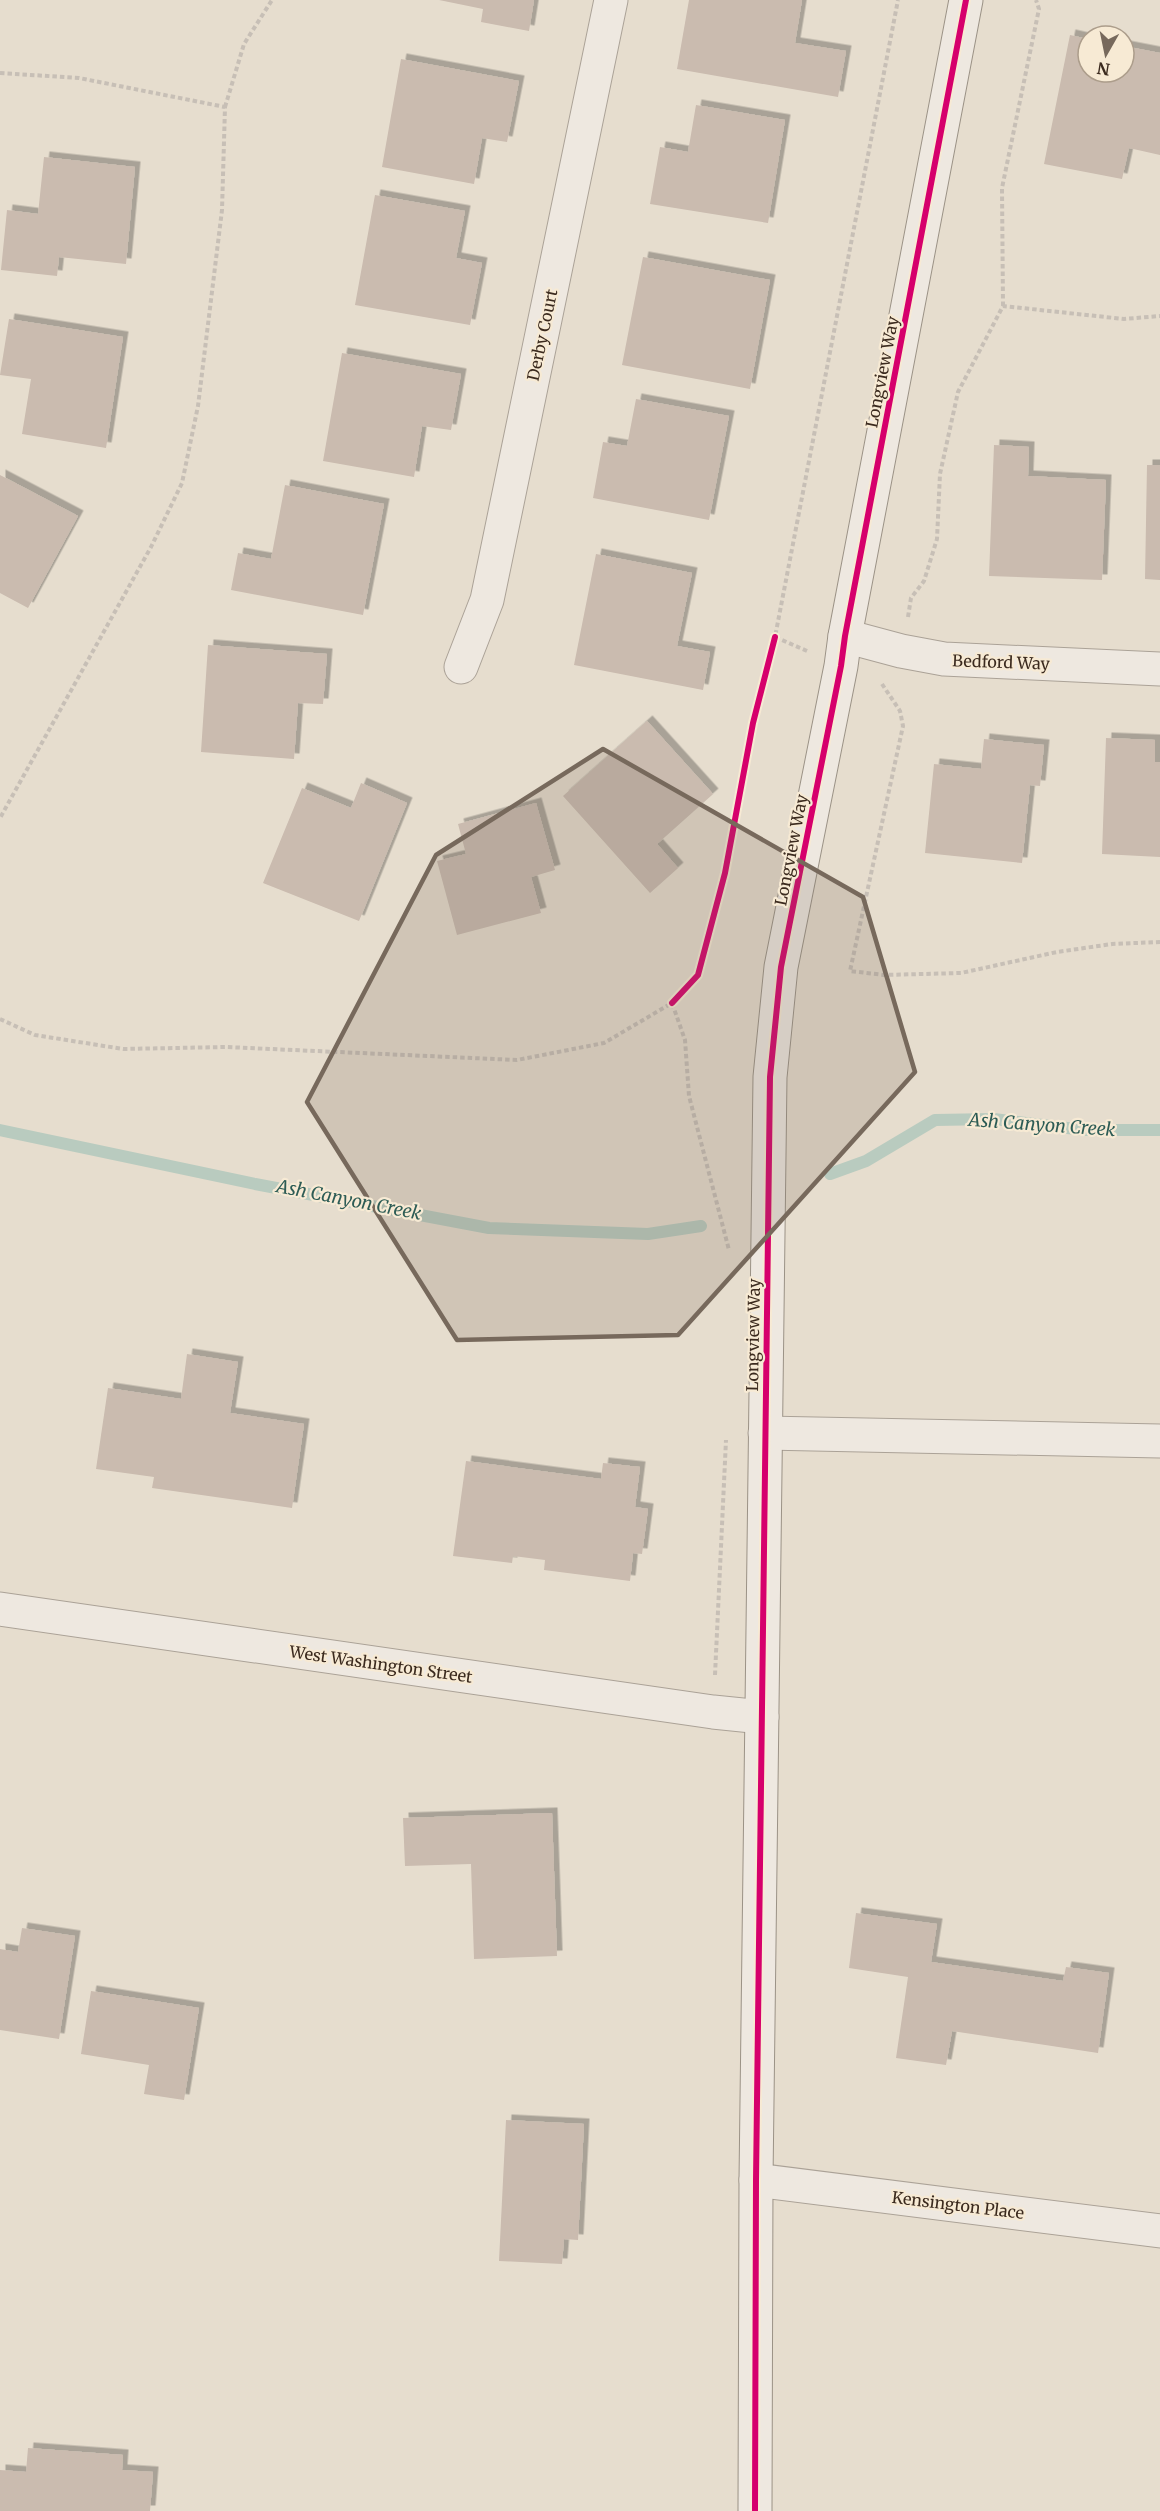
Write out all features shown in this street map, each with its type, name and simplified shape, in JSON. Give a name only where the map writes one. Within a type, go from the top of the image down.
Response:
[{"type":"street","name":"Derby Court","points":[[461,667],[487,600],[611,0]]},
{"type":"street","name":"Longview Way","points":[[755,2511],[756,2180],[770,1077],[781,966],[839,678],[845,636],[966,0]]},
{"type":"street","name":"Bedford Way","points":[[845,636],[901,651],[944,659],[1160,669]]},
{"type":"street","points":[[765,1433],[1160,1441]]},
{"type":"street","name":"West Washington Street","points":[[0,1609],[713,1712],[762,1717]]},
{"type":"street","name":"Kensington Place","points":[[756,2180],[1160,2231]]},
{"type":"path","points":[[0,819],[151,547],[182,483],[198,406],[222,210],[225,107],[244,44],[272,0]]},
{"type":"path","points":[[894,700],[911,598],[924,581],[937,539],[939,474],[958,392],[1003,306],[1002,188],[1039,9],[1036,0]]},
{"type":"path","points":[[0,73],[79,78],[225,107]]},
{"type":"path","points":[[1003,306],[1124,319],[1160,316]]},
{"type":"path","points":[[772,648],[775,637]]},
{"type":"path","points":[[839,970],[884,975],[961,973],[1090,947],[1160,942]]},
{"type":"path","points":[[0,1018],[35,1035],[123,1049],[226,1047],[517,1060],[604,1043],[672,1003],[679,996]]},
{"type":"path","points":[[672,1003],[685,1040],[689,1096],[730,1254]]},
{"type":"path","points":[[713,1712],[726,1437]]},
{"type":"highlighted area","points":[[603,749],[863,897],[915,1072],[678,1335],[457,1340],[307,1102],[436,855]]},
{"type":"building","points":[[439,0],[534,0],[529,31],[481,22],[483,9]]},
{"type":"building","points":[[689,0],[802,0],[795,43],[846,51],[838,97],[677,69]]},
{"type":"building","points":[[1070,35],[1076,36],[1076,84],[1136,84],[1136,48],[1160,53],[1160,155],[1129,148],[1122,179],[1044,164]]},
{"type":"building","points":[[401,59],[519,81],[507,142],[482,138],[474,184],[382,167]]},
{"type":"building","points":[[696,105],[785,120],[768,223],[650,204],[660,147],[688,152]]},
{"type":"building","points":[[44,157],[135,167],[126,264],[59,257],[57,276],[1,270],[7,210],[38,214]]},
{"type":"building","points":[[375,195],[465,211],[456,258],[482,263],[470,325],[355,305]]},
{"type":"building","points":[[643,257],[770,280],[750,389],[622,365]]},
{"type":"building","points":[[9,319],[123,337],[106,448],[22,434],[31,379],[0,375]]},
{"type":"building","points":[[342,353],[461,374],[451,430],[422,426],[414,477],[323,461]]},
{"type":"building","points":[[636,399],[729,416],[709,520],[593,498],[603,442],[627,446]]},
{"type":"building","points":[[994,445],[1029,447],[1028,476],[1106,480],[1102,580],[989,576]]},
{"type":"building","points":[[1147,465],[1160,465],[1160,580],[1145,579]]},
{"type":"building","points":[[0,475],[78,516],[28,608],[0,593]]},
{"type":"building","points":[[285,485],[384,504],[363,615],[231,590],[238,553],[271,559]]},
{"type":"building","points":[[596,554],[692,573],[677,646],[710,652],[703,690],[574,665]]},
{"type":"building","points":[[208,645],[327,654],[323,704],[298,703],[294,759],[201,752]]},
{"type":"building","points":[[647,721],[713,794],[657,844],[678,868],[650,893],[563,796]]},
{"type":"building","points":[[1106,738],[1155,740],[1155,762],[1160,762],[1160,857],[1102,854]]},
{"type":"building","points":[[984,739],[1044,745],[1040,786],[1030,785],[1022,863],[925,853],[934,764],[981,769]]},
{"type":"building","points":[[361,783],[407,803],[359,921],[263,883],[302,788],[351,808]]},
{"type":"building","points":[[536,803],[555,870],[531,877],[541,913],[457,935],[437,861],[466,854],[458,824]]},
{"type":"building","points":[[187,1354],[238,1362],[230,1413],[304,1424],[292,1508],[152,1488],[154,1477],[96,1469],[108,1388],[181,1399]]},
{"type":"building","points":[[466,1461],[601,1479],[603,1463],[640,1467],[635,1507],[648,1509],[642,1554],[633,1553],[630,1581],[544,1570],[545,1560],[513,1556],[512,1563],[453,1556]]},
{"type":"building","points":[[552,1813],[557,1956],[474,1959],[471,1864],[405,1866],[403,1818]]},
{"type":"building","points":[[856,1913],[937,1924],[931,1962],[1063,1981],[1066,1967],[1109,1973],[1098,2053],[952,2031],[946,2065],[896,2058],[908,1977],[849,1968]]},
{"type":"building","points":[[22,1928],[75,1936],[59,2039],[0,2030],[0,1949],[18,1952]]},
{"type":"building","points":[[91,1991],[199,2008],[184,2100],[144,2094],[149,2065],[81,2054]]},
{"type":"building","points":[[506,2120],[584,2124],[578,2240],[564,2239],[562,2264],[499,2261]]},
{"type":"building","points":[[28,2448],[123,2455],[122,2470],[153,2472],[150,2511],[0,2511],[0,2470],[26,2472]]},
{"type":"waterway","name":"Ash Canyon Creek","points":[[830,1174],[866,1161],[935,1120],[994,1119],[1084,1130],[1160,1130]]},
{"type":"waterway","name":"Ash Canyon Creek","points":[[0,1130],[255,1184],[489,1228],[648,1234],[701,1226]]},
{"type":"cycle path","points":[[755,2511],[756,2180],[770,1077],[781,967],[841,666],[966,0]]},
{"type":"cycle path","points":[[672,1003],[698,975],[725,873],[753,723],[775,637]]}]
